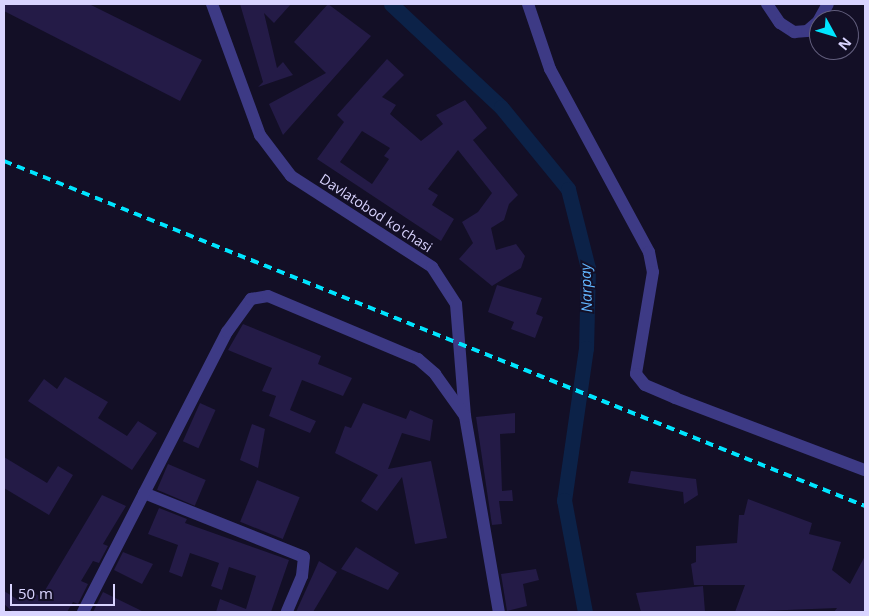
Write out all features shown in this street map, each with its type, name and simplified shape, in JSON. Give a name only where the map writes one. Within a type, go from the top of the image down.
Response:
[{"type":"street","name":"Davlatobod ko'chasi","points":[[212,4],[260,135],[291,176],[432,267],[456,304],[465,416],[499,612]]},
{"type":"street","points":[[528,4],[550,69],[649,252],[653,272],[636,374],[645,385],[675,398],[865,470]]},
{"type":"street","points":[[767,4],[780,23],[794,32],[809,29]]},
{"type":"street","points":[[83,612],[228,332],[251,299],[268,296],[418,359],[435,374],[465,416]]},
{"type":"street","points":[[144,493],[304,557],[302,576],[287,612]]},
{"type":"building","points":[[4,4],[89,4],[202,60],[180,101],[4,11]]},
{"type":"building","points":[[240,4],[291,4],[274,23],[264,13],[277,68],[283,62],[293,75],[258,87],[263,82]]},
{"type":"building","points":[[328,4],[371,36],[283,135],[269,104],[326,73],[294,42]]},
{"type":"building","points":[[387,59],[404,75],[382,97],[396,105],[390,114],[421,141],[443,124],[436,115],[465,100],[487,128],[473,140],[518,195],[509,204],[504,220],[491,228],[496,250],[516,244],[525,256],[521,268],[492,286],[459,259],[473,243],[462,222],[478,212],[492,193],[458,150],[428,189],[438,195],[432,205],[454,219],[441,241],[317,159],[344,122],[337,115]],"holes":[[[362,131],[390,148],[384,156],[389,159],[372,184],[340,162]]]},
{"type":"building","points":[[497,285],[542,298],[536,314],[543,317],[535,338],[511,329],[514,322],[488,312]]},
{"type":"building","points":[[243,324],[321,356],[318,364],[352,378],[343,396],[302,380],[290,410],[316,421],[310,433],[269,416],[276,396],[262,391],[272,368],[228,350]]},
{"type":"building","points":[[65,377],[108,402],[98,418],[127,436],[138,421],[157,433],[132,470],[28,401],[44,379],[57,389]]},
{"type":"building","points":[[200,403],[216,410],[198,448],[183,441]]},
{"type":"building","points":[[363,403],[406,419],[410,410],[433,420],[430,441],[402,433],[388,469],[431,461],[447,538],[415,544],[402,477],[377,511],[361,501],[378,475],[335,453],[345,426],[351,428]]},
{"type":"building","points":[[515,413],[515,433],[500,434],[502,491],[512,490],[513,501],[499,501],[502,524],[492,525],[476,417]]},
{"type":"building","points":[[252,424],[265,429],[258,468],[240,460]]},
{"type":"building","points":[[4,457],[47,483],[58,466],[73,475],[49,515],[4,488]]},
{"type":"building","points":[[168,464],[206,480],[195,506],[157,490]]},
{"type":"building","points":[[631,471],[696,479],[698,495],[684,504],[683,492],[628,483]]},
{"type":"building","points":[[257,480],[300,497],[283,539],[240,522]]},
{"type":"building","points":[[102,495],[126,506],[103,544],[108,546],[99,563],[93,561],[81,581],[88,584],[78,604],[73,602],[67,612],[13,612],[4,604],[4,591],[20,601],[28,589],[41,597]]},
{"type":"building","points":[[748,499],[812,523],[809,534],[841,542],[832,570],[850,584],[865,556],[865,612],[834,612],[837,608],[735,612],[745,585],[694,585],[691,564],[696,562],[696,546],[737,543],[739,515],[744,515]]},
{"type":"building","points":[[159,508],[187,519],[185,523],[289,560],[271,612],[216,612],[220,599],[246,609],[256,576],[229,567],[222,590],[211,586],[219,563],[190,553],[182,577],[169,572],[178,545],[148,534]]},
{"type":"building","points":[[356,547],[399,573],[388,590],[341,569]]},
{"type":"building","points":[[123,552],[153,564],[142,584],[114,570]]},
{"type":"building","points":[[319,561],[337,572],[313,612],[296,612]]},
{"type":"building","points":[[536,569],[539,580],[523,584],[527,606],[507,611],[501,574]]},
{"type":"building","points":[[703,586],[705,612],[641,612],[636,593]]},
{"type":"building","points":[[103,592],[144,612],[93,612]]},
{"type":"waterway","name":"Narpay","points":[[391,4],[501,107],[568,189],[588,268],[586,348],[564,500],[585,612]]},
{"type":"railway","points":[[4,161],[865,506]]}]
